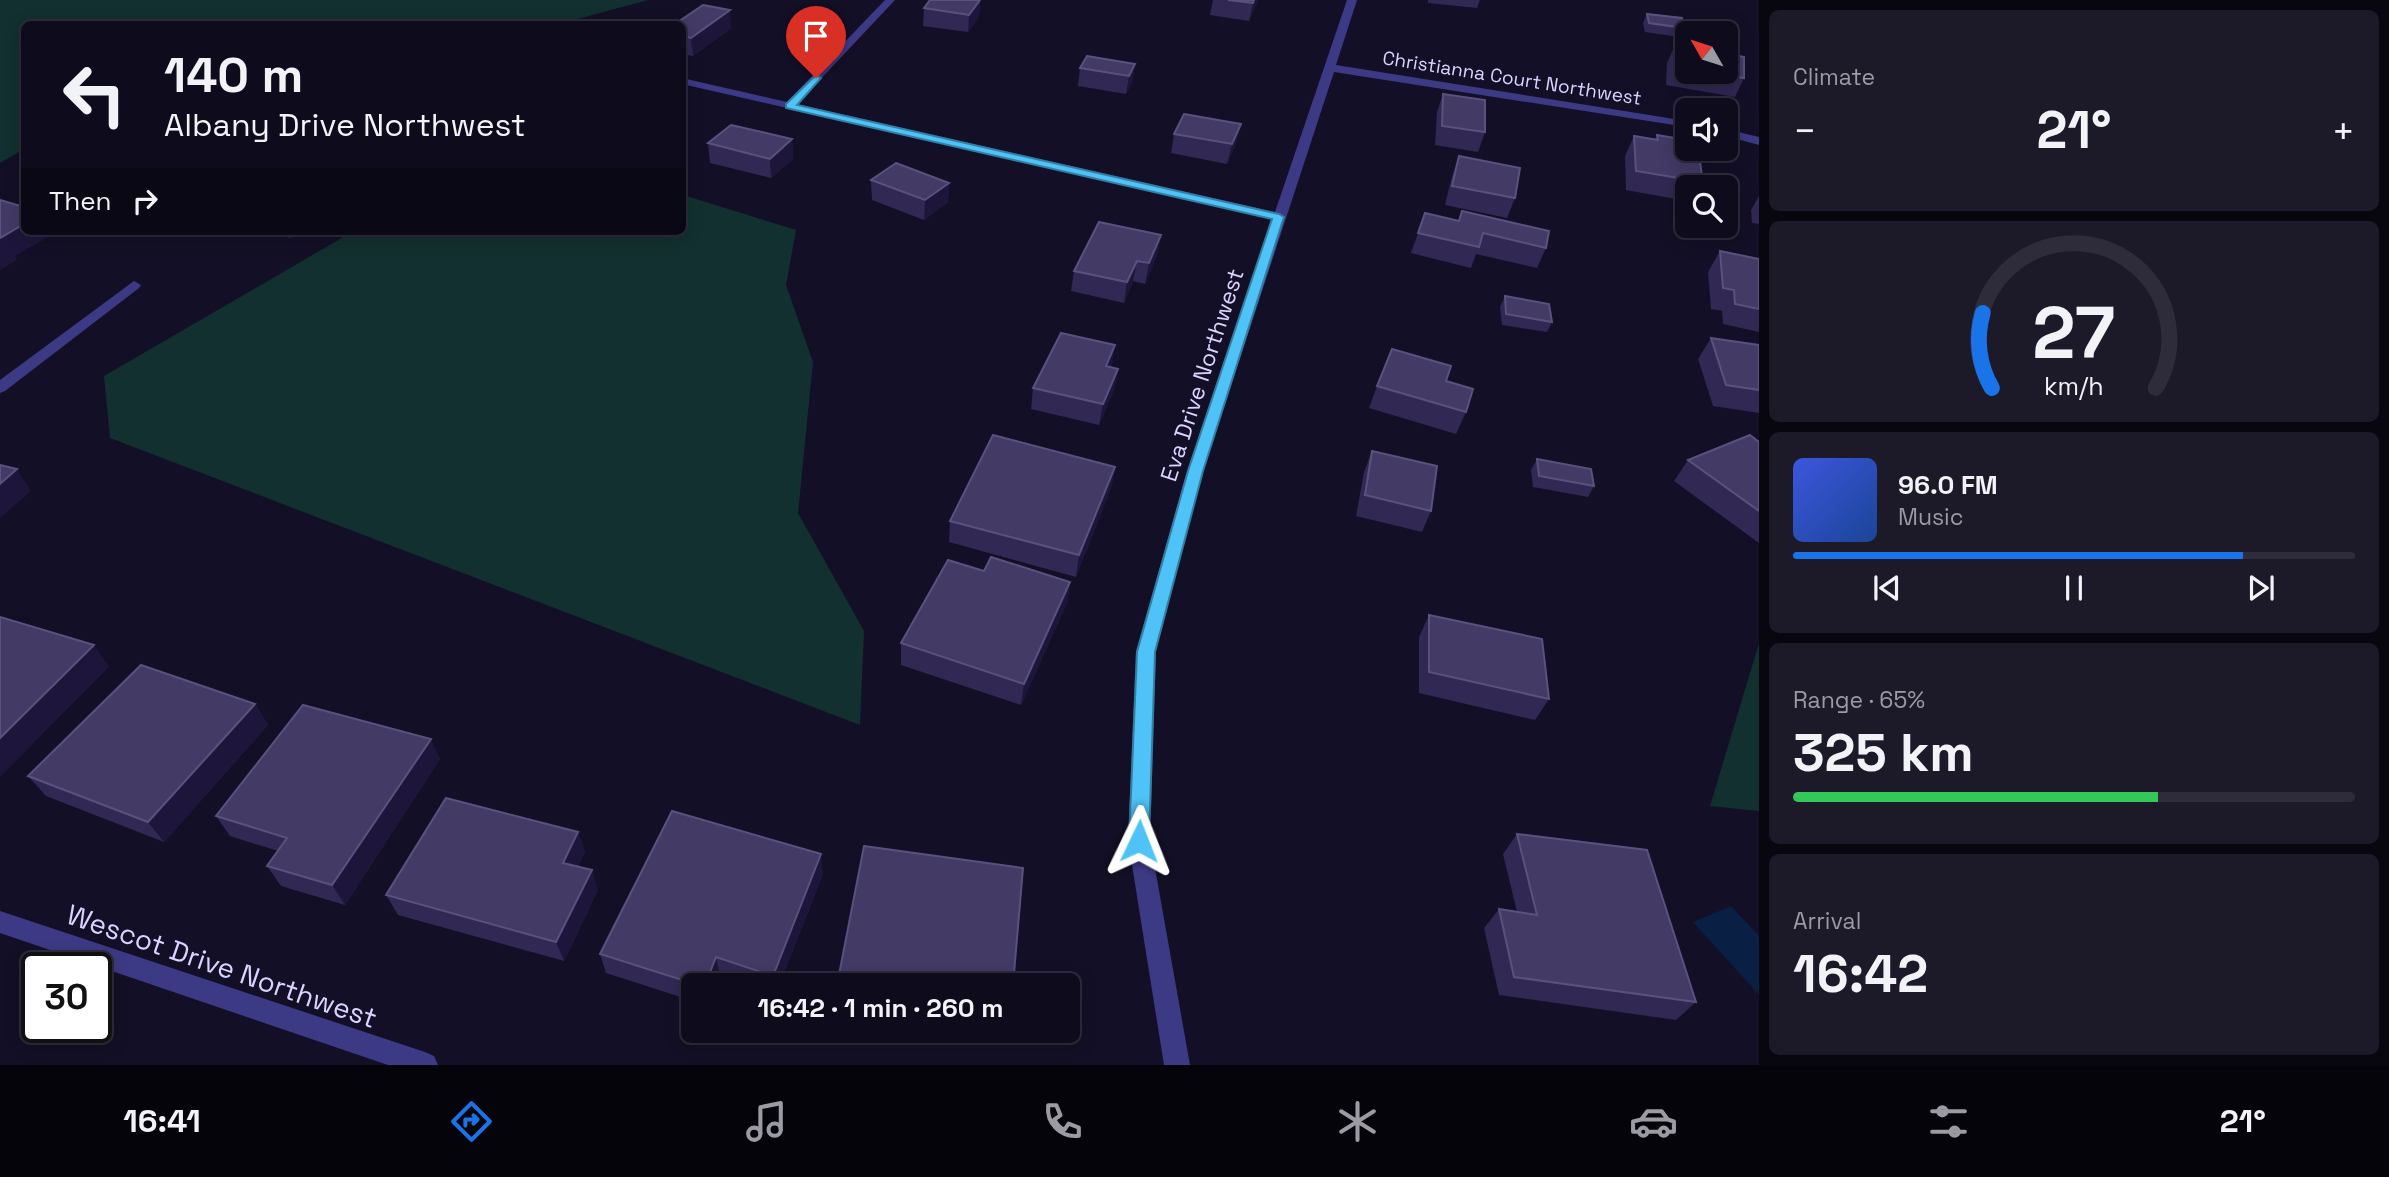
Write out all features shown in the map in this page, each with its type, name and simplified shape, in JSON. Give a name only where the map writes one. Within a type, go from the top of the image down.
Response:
[{"type":"street","points":[[789,106],[890,0]]},
{"type":"street","name":"Eva Drive Northwest","points":[[1177,1065],[1139,841],[1146,652],[1195,471],[1352,0]]},
{"type":"street","name":"Christianna Court Northwest","points":[[1331,68],[1675,122]]},
{"type":"street","points":[[686,82],[1279,217]]},
{"type":"street","points":[[1738,136],[1759,141]]},
{"type":"street","points":[[0,388],[134,285]]},
{"type":"street","name":"Wescot Drive Northwest","points":[[0,922],[425,1065]]},
{"type":"green space","points":[[0,0],[648,0],[570,21],[21,21],[21,151],[0,163]]},
{"type":"green space","points":[[686,196],[796,230],[786,285],[813,362],[798,513],[864,631],[860,725],[110,438],[104,376],[344,235],[686,235]]},
{"type":"green space","points":[[1759,643],[1759,811],[1710,806]]},
{"type":"water","points":[[1731,906],[1759,936],[1759,995],[1693,922]]},
{"type":"building","points":[[930,0],[980,0],[969,15],[924,8]]},
{"type":"building","points":[[1228,0],[1254,0],[1253,3]]},
{"type":"building","points":[[703,5],[730,10],[691,38],[686,37],[686,21],[679,21]]},
{"type":"building","points":[[1647,14],[1682,18],[1683,21],[1675,21],[1675,27],[1649,23]]},
{"type":"building","points":[[1087,56],[1135,64],[1129,76],[1080,68]]},
{"type":"building","points":[[1738,56],[1744,57],[1744,78],[1738,77]]},
{"type":"building","points":[[1443,94],[1485,100],[1485,132],[1442,126]]},
{"type":"building","points":[[1184,114],[1241,124],[1232,144],[1174,134]]},
{"type":"building","points":[[731,125],[792,139],[770,159],[708,143]]},
{"type":"building","points":[[1657,135],[1675,138],[1675,161],[1700,161],[1702,175],[1675,175],[1675,177],[1636,171],[1634,136],[1658,140]]},
{"type":"building","points":[[1459,156],[1520,168],[1515,198],[1452,186]]},
{"type":"building","points":[[896,163],[949,183],[925,200],[871,180]]},
{"type":"building","points":[[0,200],[21,206],[21,226],[0,238]]},
{"type":"building","points":[[1462,211],[1549,231],[1546,248],[1483,233],[1479,247],[1418,233],[1425,213],[1459,221]]},
{"type":"building","points":[[1099,222],[1161,235],[1149,263],[1137,261],[1127,282],[1074,271]]},
{"type":"building","points":[[1720,251],[1759,259],[1759,309],[1735,304],[1734,290],[1723,288]]},
{"type":"building","points":[[1505,296],[1549,304],[1552,322],[1506,314]]},
{"type":"building","points":[[1061,333],[1115,345],[1106,366],[1118,369],[1103,404],[1033,388]]},
{"type":"building","points":[[1711,338],[1759,345],[1759,390],[1726,385]]},
{"type":"building","points":[[1392,349],[1451,366],[1446,381],[1473,389],[1466,412],[1377,386]]},
{"type":"building","points":[[993,435],[1115,467],[1079,555],[950,521]]},
{"type":"building","points":[[1750,435],[1759,442],[1759,511],[1688,460]]},
{"type":"building","points":[[1372,451],[1437,466],[1431,511],[1365,495]]},
{"type":"building","points":[[1537,459],[1591,469],[1594,486],[1539,476]]},
{"type":"building","points":[[0,465],[17,469],[0,484]]},
{"type":"building","points":[[991,557],[1070,582],[1024,684],[901,643],[948,560],[984,571]]},
{"type":"building","points":[[1429,615],[1542,639],[1549,699],[1429,672]]},
{"type":"building","points":[[0,617],[94,645],[0,738]]},
{"type":"building","points":[[141,665],[255,704],[148,822],[28,776]]},
{"type":"building","points":[[303,705],[431,739],[332,885],[267,866],[287,838],[216,816]]},
{"type":"building","points":[[446,798],[578,832],[563,863],[592,870],[556,942],[386,895]]},
{"type":"building","points":[[672,811],[821,854],[774,973],[764,973],[716,957],[710,973],[681,973],[681,980],[600,954]]},
{"type":"building","points":[[1517,834],[1647,850],[1696,1002],[1514,977],[1499,909],[1537,915]]},
{"type":"building","points":[[864,846],[1023,868],[1014,973],[839,973]]},
{"type":"route","points":[[816,78],[789,106],[1279,217],[1195,471],[1146,652],[1139,841]]}]
